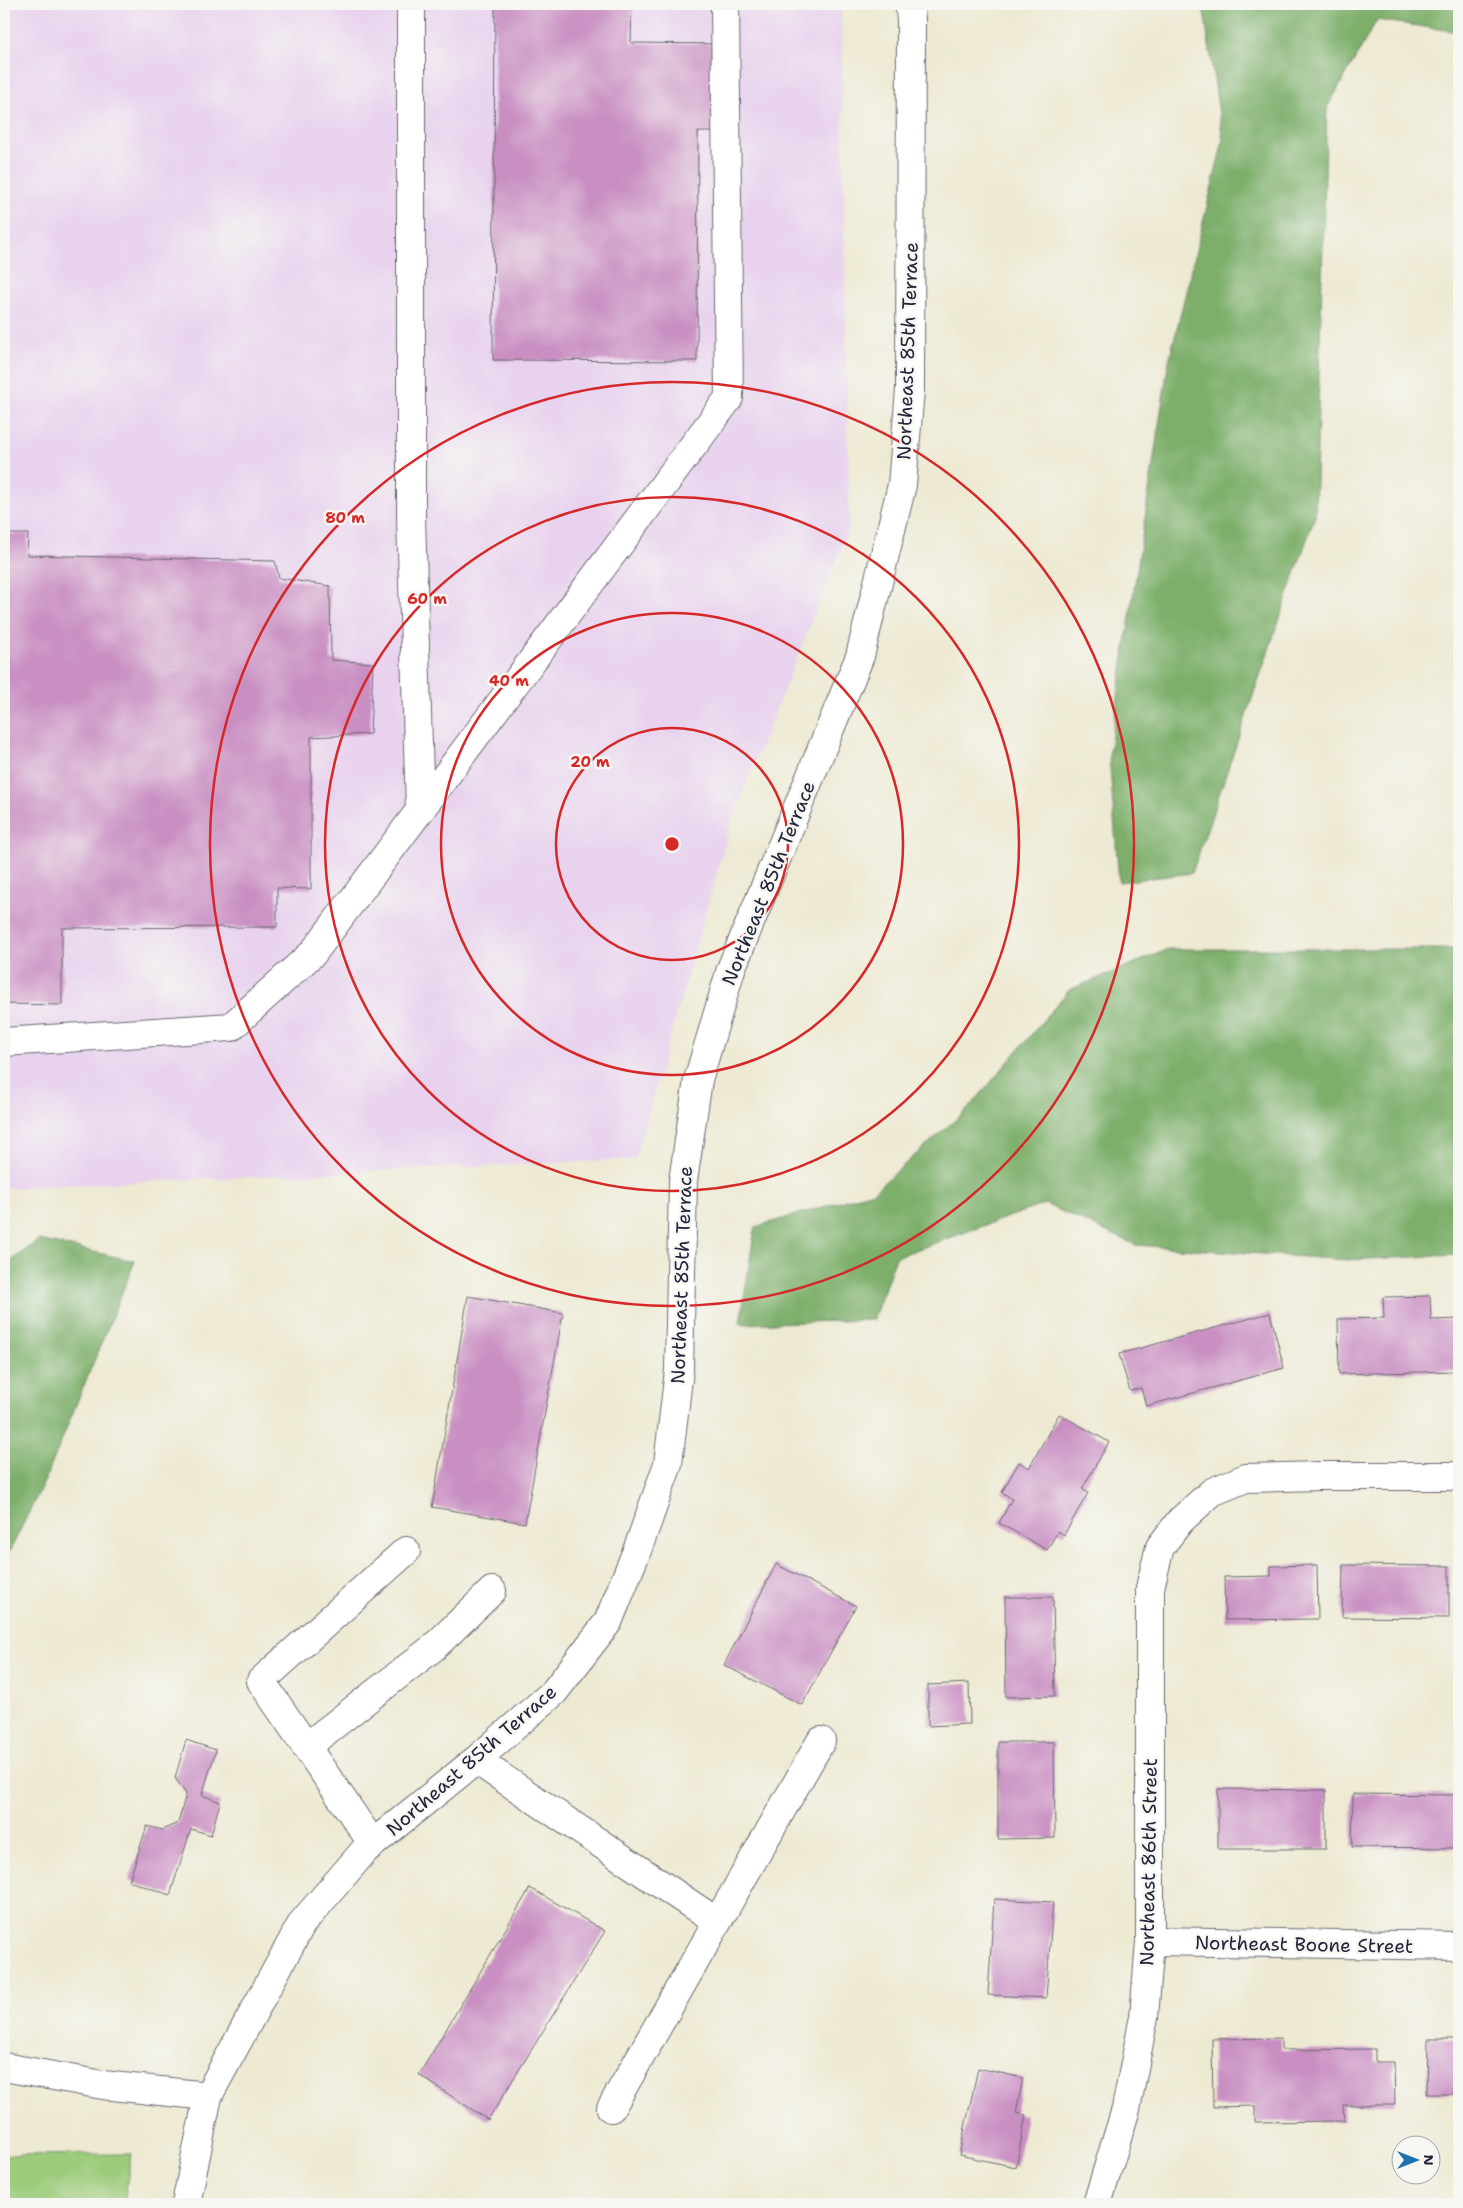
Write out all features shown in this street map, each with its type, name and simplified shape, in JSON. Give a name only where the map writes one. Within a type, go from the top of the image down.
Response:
[{"type":"street","points":[[411,4],[411,518],[420,810]]},
{"type":"street","points":[[4,1042],[231,1027],[313,952],[729,398],[725,4]]},
{"type":"street","name":"Northeast 85th Terrace","points":[[186,2204],[208,2096],[302,1923],[373,1844],[476,1760],[554,1692],[608,1622],[638,1548],[668,1464],[679,1370],[683,1181],[698,1080],[732,970],[860,656],[902,485],[910,390],[911,19],[909,4]]},
{"type":"street","name":"Northeast 86th Street","points":[[1097,2204],[1128,2100],[1144,2017],[1150,1942],[1150,1588],[1160,1547],[1180,1520],[1212,1492],[1246,1478],[1459,1476]]},
{"type":"street","points":[[373,1844],[261,1681],[406,1552]]},
{"type":"street","points":[[306,1748],[434,1647],[492,1591]]},
{"type":"street","points":[[611,2108],[821,1741]]},
{"type":"street","points":[[476,1760],[717,1922]]},
{"type":"street","name":"Northeast Boone Street","points":[[1150,1942],[1459,1946]]},
{"type":"street","points":[[4,2067],[103,2085],[208,2096]]},
{"type":"shaded area","points":[[4,4],[841,4],[849,528],[733,816],[635,1159],[4,1188]]},
{"type":"green space","points":[[1203,4],[1459,4],[1459,32],[1377,20],[1327,108],[1315,516],[1192,873],[1119,882],[1109,755],[1168,365],[1223,141]]},
{"type":"green space","points":[[1169,949],[1459,949],[1459,1255],[1346,1260],[1136,1245],[1045,1204],[896,1257],[873,1320],[740,1324],[755,1227],[873,1192],[969,1108],[1069,990]]},
{"type":"green space","points":[[39,1240],[135,1261],[46,1478],[4,1563],[4,1266]]},
{"type":"green space","points":[[131,2154],[124,2204],[4,2204],[4,2155]]},
{"type":"building","points":[[495,4],[632,4],[631,43],[721,44],[721,132],[698,132],[697,361],[493,360]]},
{"type":"building","points":[[4,534],[28,534],[27,555],[275,561],[279,578],[330,586],[331,660],[373,663],[370,734],[311,737],[311,889],[277,888],[277,927],[62,928],[62,1005],[4,1004]]},
{"type":"building","points":[[468,1296],[563,1313],[525,1523],[432,1507]]},
{"type":"building","points":[[1430,1296],[1431,1320],[1459,1319],[1459,1371],[1339,1374],[1338,1319],[1384,1318],[1383,1297]]},
{"type":"building","points":[[1270,1313],[1284,1368],[1146,1406],[1141,1388],[1130,1391],[1119,1354]]},
{"type":"building","points":[[1059,1414],[1109,1442],[1082,1489],[1088,1493],[1064,1535],[1058,1531],[1047,1550],[999,1523],[1012,1499],[1002,1492],[1019,1462],[1029,1468]]},
{"type":"building","points":[[776,1564],[856,1606],[802,1705],[724,1665]]},
{"type":"building","points":[[1317,1565],[1318,1619],[1225,1620],[1224,1577],[1271,1576],[1271,1566]]},
{"type":"building","points":[[1343,1565],[1449,1566],[1449,1618],[1342,1617]]},
{"type":"building","points":[[1005,1597],[1053,1597],[1055,1696],[1006,1697]]},
{"type":"building","points":[[969,1683],[970,1724],[928,1726],[928,1685]]},
{"type":"building","points":[[186,1740],[216,1750],[202,1795],[220,1802],[211,1835],[191,1829],[170,1895],[129,1881],[147,1826],[162,1830],[178,1823],[186,1794],[175,1778]]},
{"type":"building","points":[[998,1742],[1054,1742],[1055,1838],[998,1839]]},
{"type":"building","points":[[1218,1789],[1326,1790],[1326,1849],[1218,1849]]},
{"type":"building","points":[[1353,1794],[1459,1795],[1459,1848],[1352,1847]]},
{"type":"building","points":[[530,1888],[605,1931],[488,2120],[419,2075]]},
{"type":"building","points":[[994,1899],[1053,1902],[1046,1998],[988,1995]]},
{"type":"building","points":[[1281,2038],[1281,2050],[1375,2049],[1375,2062],[1394,2062],[1395,2105],[1343,2105],[1344,2121],[1255,2122],[1255,2106],[1213,2107],[1212,2039]]},
{"type":"building","points":[[1428,2039],[1459,2039],[1459,2094],[1427,2094]]},
{"type":"building","points":[[978,2068],[1023,2078],[1016,2113],[1026,2115],[1016,2167],[959,2155]]}]
